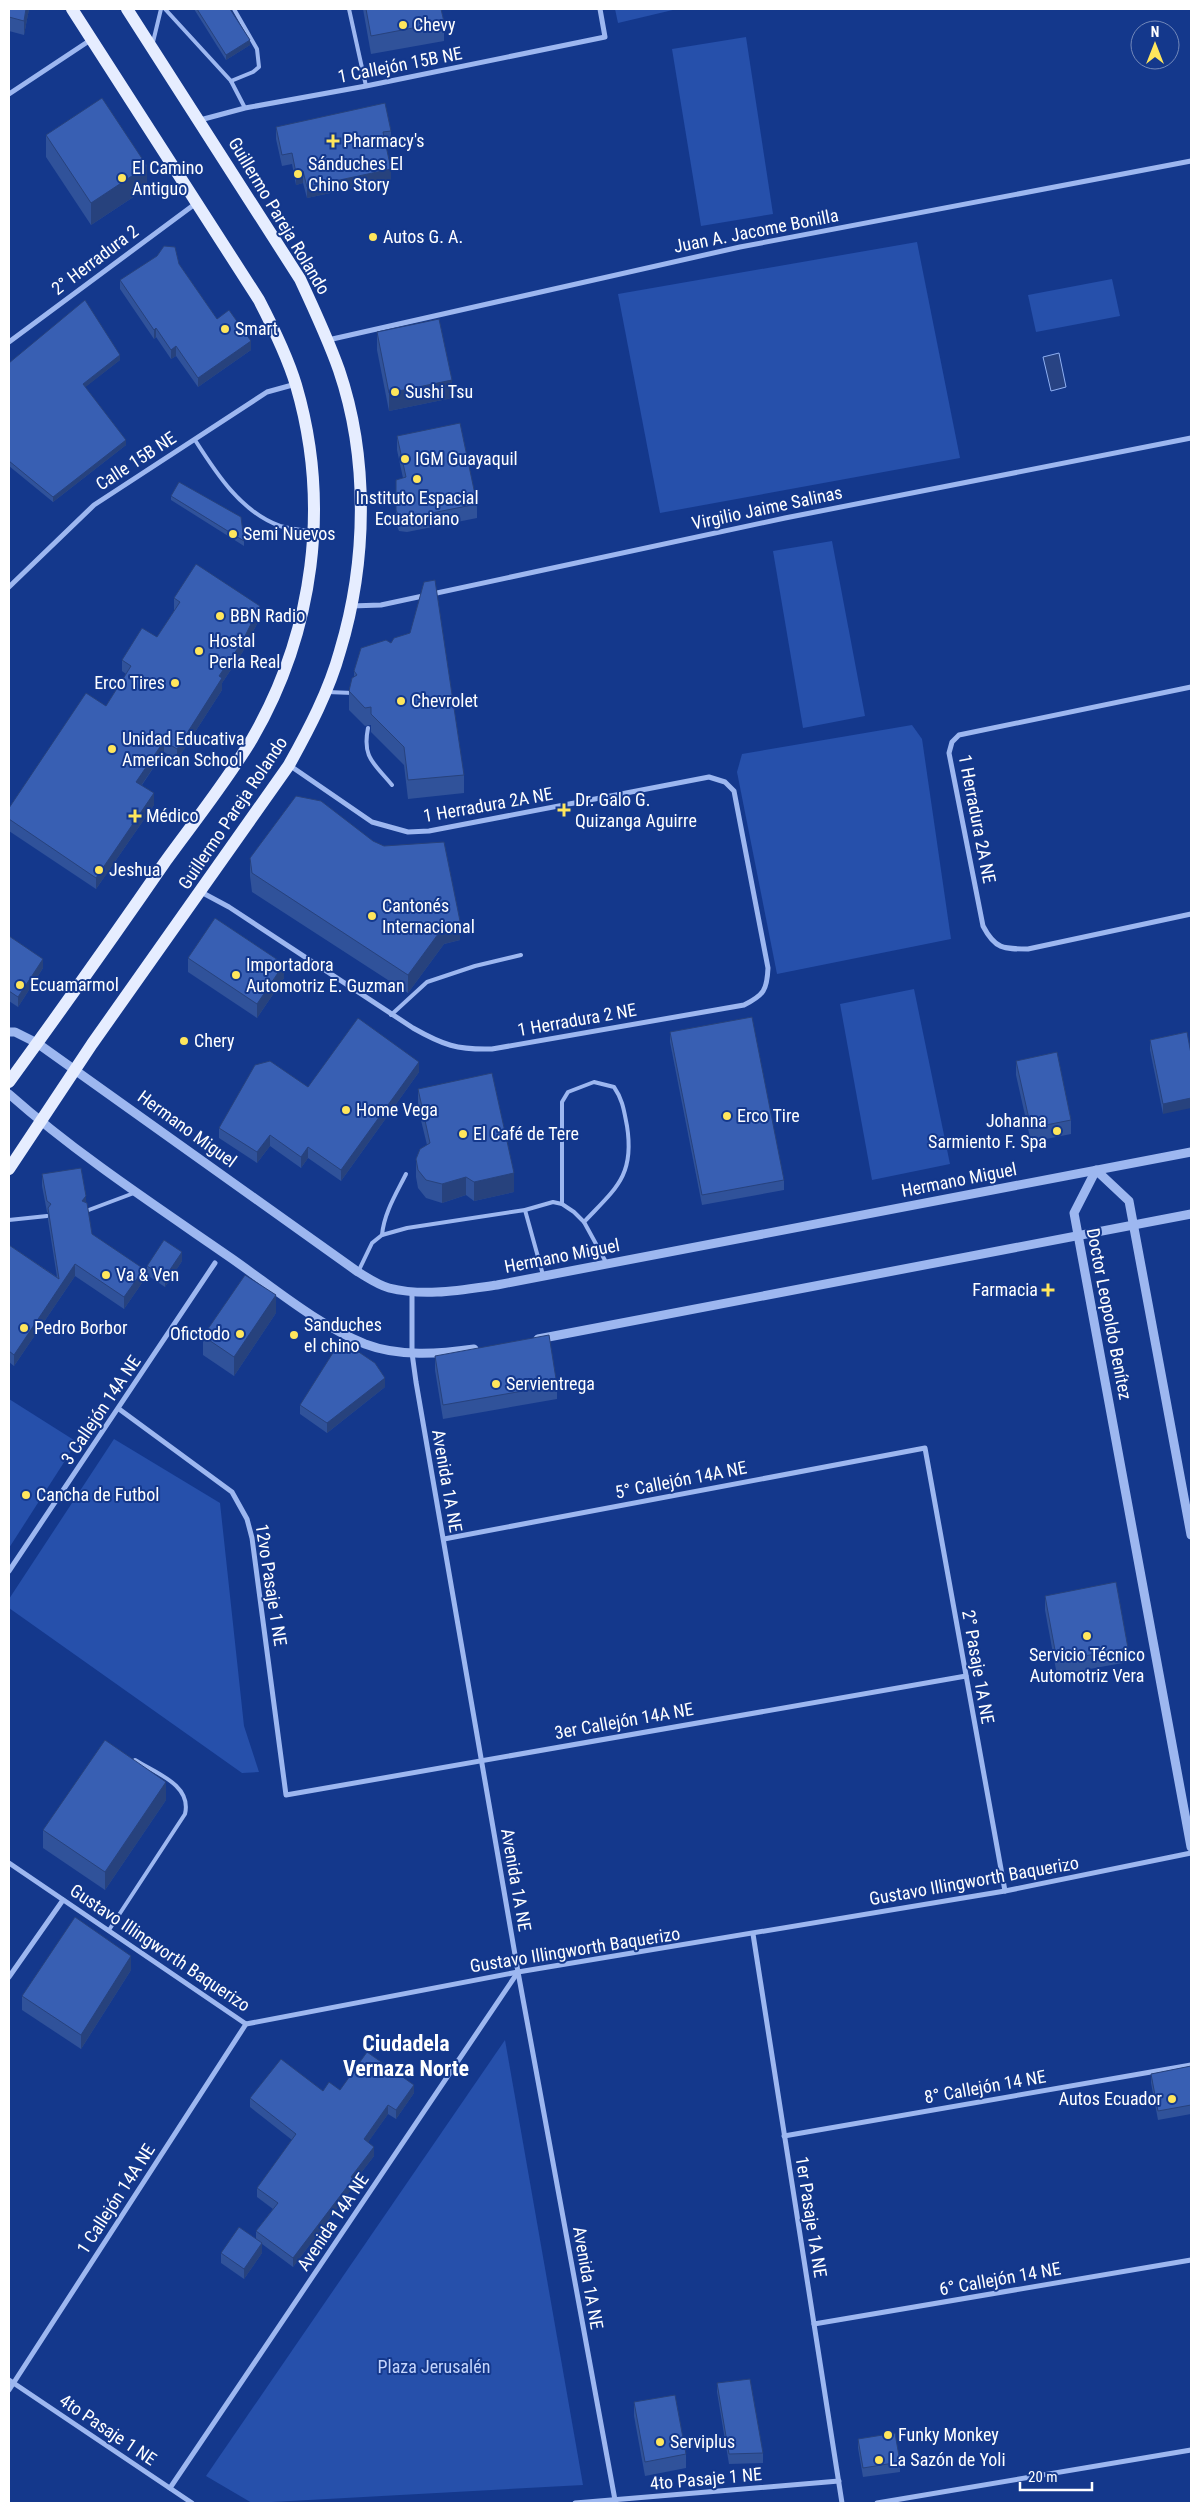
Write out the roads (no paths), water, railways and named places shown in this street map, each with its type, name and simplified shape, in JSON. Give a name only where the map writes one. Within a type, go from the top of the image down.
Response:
[{"type":"main road","name":"Guillermo Pareja Rolando","points":[[9,1082],[251,740],[283,676],[296,638],[313,558],[315,532],[313,471],[307,428],[296,384],[279,340],[259,300],[198,202],[72,9]]},
{"type":"main road","name":"Guillermo Pareja Rolando","points":[[9,1169],[289,765],[310,727],[340,650],[358,562],[361,510],[358,463],[349,409],[340,372],[328,340],[300,279],[127,9]]},
{"type":"street","name":"1 Callejón 15B NE","points":[[199,120],[245,108],[606,38],[600,9]]},
{"type":"street","points":[[9,94],[92,39]]},
{"type":"street","name":"Juan A. Jacome Bonilla","points":[[328,340],[740,247],[1191,161]]},
{"type":"street","name":"2° Herradura 2","points":[[9,342],[198,202]]},
{"type":"street","name":"Calle 15B NE","points":[[9,586],[94,505],[267,392],[296,384]]},
{"type":"street","name":"Virgilio Jaime Salinas","points":[[350,606],[381,605],[785,518],[1191,438]]},
{"type":"street","name":"1 Herradura 2A NE","points":[[1191,687],[959,735],[952,742],[949,753],[983,926],[992,942],[1006,949],[1028,949],[1191,914]]},
{"type":"street","name":"1 Herradura 2A NE","points":[[289,765],[372,822],[408,832],[429,831],[709,777]]},
{"type":"street","name":"1 Herradura 2 NE","points":[[201,891],[229,907],[391,1015],[439,1043],[464,1050],[492,1049],[744,1005],[758,998],[767,986],[768,968],[734,791],[725,782],[709,777]]},
{"type":"street","name":"Hermano Miguel","points":[[9,1032],[15,1032],[37,1043],[75,1072],[131,1109],[358,1272],[387,1287],[412,1292],[431,1293],[457,1290],[543,1276],[1191,1152]]},
{"type":"street","points":[[9,1094],[40,1122],[136,1192],[324,1323],[366,1344],[412,1353],[433,1354],[487,1348]]},
{"type":"street","points":[[1096,1170],[1129,1201],[1191,1535]]},
{"type":"street","name":"Doctor Leopoldo Benítez","points":[[1096,1170],[1074,1213],[1191,1847]]},
{"type":"street","points":[[526,1341],[1191,1214]]},
{"type":"street","name":"3 Callejón 14A NE","points":[[9,1571],[215,1263]]},
{"type":"street","name":"Avenida 1A NE","points":[[412,1292],[412,1353],[518,1972],[615,2500]]},
{"type":"street","name":"12vo Pasaje 1 NE","points":[[119,1409],[232,1492],[247,1519],[252,1538],[286,1796]]},
{"type":"street","name":"5° Callejón 14A NE","points":[[444,1539],[924,1448]]},
{"type":"street","name":"2° Pasaje 1A NE","points":[[924,1448],[1005,1892]]},
{"type":"street","name":"3er Callejón 14A NE","points":[[286,1796],[966,1676]]},
{"type":"street","name":"Gustavo Illingworth Baquerizo","points":[[9,1863],[246,2024],[518,1972],[1005,1892],[1191,1853]]},
{"type":"street","points":[[9,1977],[63,1900]]},
{"type":"street","name":"1er Pasaje 1A NE","points":[[753,1934],[842,2503]]},
{"type":"street","name":"Avenida 14A NE","points":[[170,2488],[518,1972]]},
{"type":"street","name":"1 Callejón 14A NE","points":[[9,2390],[11,2381],[246,2024]]},
{"type":"street","name":"8° Callejón 14 NE","points":[[784,2136],[1191,2065]]},
{"type":"street","name":"6° Callejón 14 NE","points":[[814,2324],[1191,2260]]},
{"type":"street","name":"4to Pasaje 1 NE","points":[[11,2381],[192,2503]]},
{"type":"street","points":[[877,2503],[1191,2450]]},
{"type":"street","name":"4to Pasaje 1 NE","points":[[575,2503],[839,2481]]},
{"type":"lane","points":[[152,47],[161,9]]},
{"type":"lane","points":[[166,9],[231,81],[245,108]]},
{"type":"lane","points":[[231,81],[253,72],[258,67],[256,50],[234,9]]},
{"type":"lane","points":[[350,9],[366,86]]},
{"type":"lane","points":[[195,440],[238,499],[262,518],[282,527],[315,532]]},
{"type":"lane","points":[[325,692],[354,693]]},
{"type":"lane","points":[[368,728],[365,742],[366,752],[392,785]]},
{"type":"lane","points":[[391,1015],[427,982],[475,966],[522,955]]},
{"type":"lane","points":[[562,1204],[562,1102],[568,1092],[594,1082],[614,1087],[622,1099],[630,1146],[626,1172],[614,1190],[584,1222]]},
{"type":"lane","points":[[382,1236],[383,1222],[389,1206],[406,1174]]},
{"type":"lane","points":[[86,1210],[136,1192]]},
{"type":"lane","points":[[358,1272],[372,1244],[382,1236],[407,1228],[525,1210],[553,1202],[562,1204],[584,1222],[607,1264]]},
{"type":"lane","points":[[525,1210],[543,1276]]},
{"type":"lane","points":[[9,1220],[47,1216]]},
{"type":"lane","points":[[109,1930],[185,1814],[186,1808],[186,1800],[181,1790],[135,1760]]},
{"type":"place","name":"Chevy","points":[[403,25]]},
{"type":"place","name":"Pharmacy's","points":[[333,141]]},
{"type":"place","name":"Sánduches El Chino Story","points":[[298,174]]},
{"type":"place","name":"El Camino Antiguo","points":[[122,178]]},
{"type":"place","name":"Autos G. A.","points":[[373,237]]},
{"type":"place","name":"Smart","points":[[225,329]]},
{"type":"place","name":"Sushi Tsu","points":[[395,392]]},
{"type":"place","name":"IGM Guayaquil","points":[[405,459]]},
{"type":"place","name":"Instituto Espacial Ecuatoriano","points":[[417,479]]},
{"type":"place","name":"Semi Nuevos","points":[[233,534]]},
{"type":"place","name":"BBN Radio","points":[[220,616]]},
{"type":"place","name":"Hostal Perla Real","points":[[199,651]]},
{"type":"place","name":"Erco Tires","points":[[175,683]]},
{"type":"place","name":"Chevrolet","points":[[401,701]]},
{"type":"place","name":"Unidad Educativa American School","points":[[112,749]]},
{"type":"place","name":"Dr. Galo G. Quizanga Aguirre","points":[[564,810]]},
{"type":"place","name":"Médico","points":[[135,816]]},
{"type":"place","name":"Jeshua","points":[[99,870]]},
{"type":"place","name":"Cantonés Internacional","points":[[372,916]]},
{"type":"place","name":"Importadora Automotriz E. Guzman","points":[[236,975]]},
{"type":"place","name":"Ecuamarmol","points":[[20,985]]},
{"type":"place","name":"Chery","points":[[184,1041]]},
{"type":"place","name":"Home Vega","points":[[346,1110]]},
{"type":"place","name":"Erco Tire","points":[[727,1116]]},
{"type":"place","name":"Johanna Sarmiento F. Spa","points":[[1057,1131]]},
{"type":"place","name":"El Café de Tere","points":[[463,1134]]},
{"type":"place","name":"Va & Ven","points":[[106,1275]]},
{"type":"place","name":"Farmacia","points":[[1048,1290]]},
{"type":"place","name":"Pedro Borbor","points":[[24,1328]]},
{"type":"place","name":"Ofictodo","points":[[240,1334]]},
{"type":"place","name":"Sanduches el chino","points":[[294,1335]]},
{"type":"place","name":"Servientrega","points":[[496,1384]]},
{"type":"place","name":"Cancha de Futbol","points":[[26,1495]]},
{"type":"place","name":"Servicio Técnico Automotriz Vera","points":[[1087,1636]]},
{"type":"place","name":"Autos Ecuador","points":[[1172,2099]]},
{"type":"place","name":"Funky Monkey","points":[[888,2435]]},
{"type":"place","name":"Serviplus","points":[[660,2442]]},
{"type":"place","name":"La Sazón de Yoli","points":[[879,2460]]},
{"type":"district","name":"Ciudadela Vernaza Norte","points":[[406,2056]]},
{"type":"park label","name":"Plaza Jerusalén","points":[[434,2367]]}]
